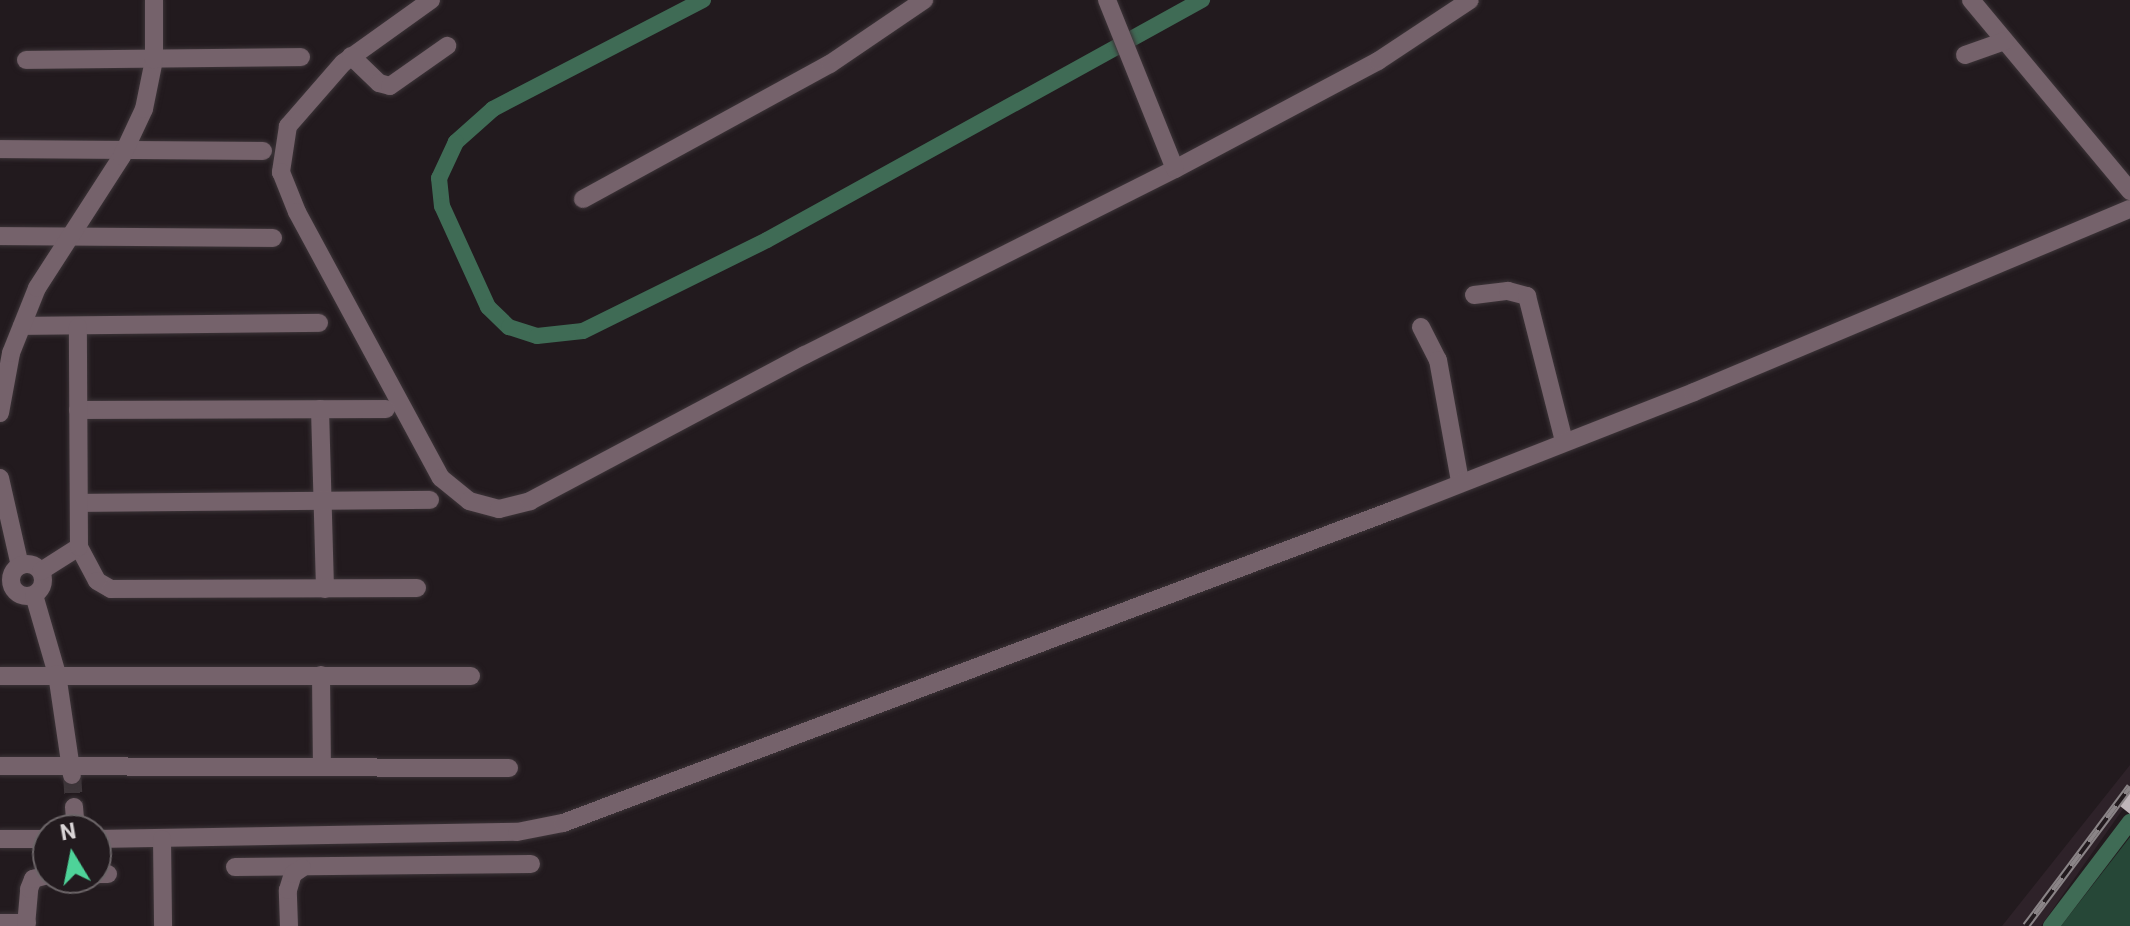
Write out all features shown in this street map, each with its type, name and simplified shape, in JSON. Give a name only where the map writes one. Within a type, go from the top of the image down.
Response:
[{"type":"street","points":[[0,413],[11,353],[22,326],[67,237],[124,148],[144,109],[154,60],[154,0]]},
{"type":"street","points":[[583,199],[830,64],[924,0]]},
{"type":"street","points":[[1107,0],[1175,169]]},
{"type":"street","points":[[1971,0],[2130,191]]},
{"type":"street","points":[[426,1],[351,56],[288,126],[281,172],[297,212],[441,478],[469,501],[499,509],[530,501],[847,333],[1175,169],[1378,61],[1458,3]]},
{"type":"street","points":[[1965,55],[2005,41]]},
{"type":"street","points":[[351,56],[379,83],[390,86],[447,46]]},
{"type":"street","points":[[26,60],[301,57]]},
{"type":"street","points":[[0,149],[263,151]]},
{"type":"street","points":[[112,839],[517,832],[563,823],[1564,441],[2130,209]]},
{"type":"street","points":[[0,236],[273,238]]},
{"type":"street","points":[[1474,295],[1508,291],[1527,296],[1564,441]]},
{"type":"street","points":[[22,326],[319,323]]},
{"type":"street","points":[[78,327],[79,547],[97,581],[111,589],[417,588]]},
{"type":"street","points":[[1421,327],[1438,360],[1460,481]]},
{"type":"street","points":[[320,409],[325,589]]},
{"type":"street","points":[[78,410],[386,409]]},
{"type":"street","points":[[0,478],[20,566]]},
{"type":"street","points":[[79,503],[430,500]]},
{"type":"street","points":[[20,566],[41,571],[79,547]]},
{"type":"street","points":[[20,566],[6,584],[19,595],[34,595]]},
{"type":"street","points":[[34,595],[44,582],[41,571]]},
{"type":"street","points":[[34,595],[57,674],[72,770]]},
{"type":"street","points":[[321,675],[322,767]]},
{"type":"street","points":[[0,676],[471,676]]},
{"type":"street","points":[[0,766],[72,770],[509,768]]},
{"type":"street","points":[[74,807],[75,814]]},
{"type":"street","points":[[0,839],[32,839]]},
{"type":"street","points":[[162,839],[163,926]]},
{"type":"street","points":[[235,867],[531,864]]},
{"type":"street","points":[[289,926],[288,890],[293,874],[302,868]]},
{"type":"street","points":[[0,923],[26,925],[32,886]]},
{"type":"shaded area","points":[[2130,765],[2130,799],[2041,926],[2002,926]]},
{"type":"green space","points":[[2130,837],[2130,926],[2061,926]]},
{"type":"building","points":[[2130,792],[2130,814],[2120,806]]},
{"type":"waterway","points":[[703,0],[493,109],[456,142],[439,178],[442,206],[488,307],[509,327],[537,336],[583,331],[767,240],[1202,0]]},
{"type":"waterway","points":[[2051,926],[2130,822]]},
{"type":"tunnel","points":[[72,775],[74,807]]},
{"type":"railway","points":[[2026,926],[2130,787]]}]
